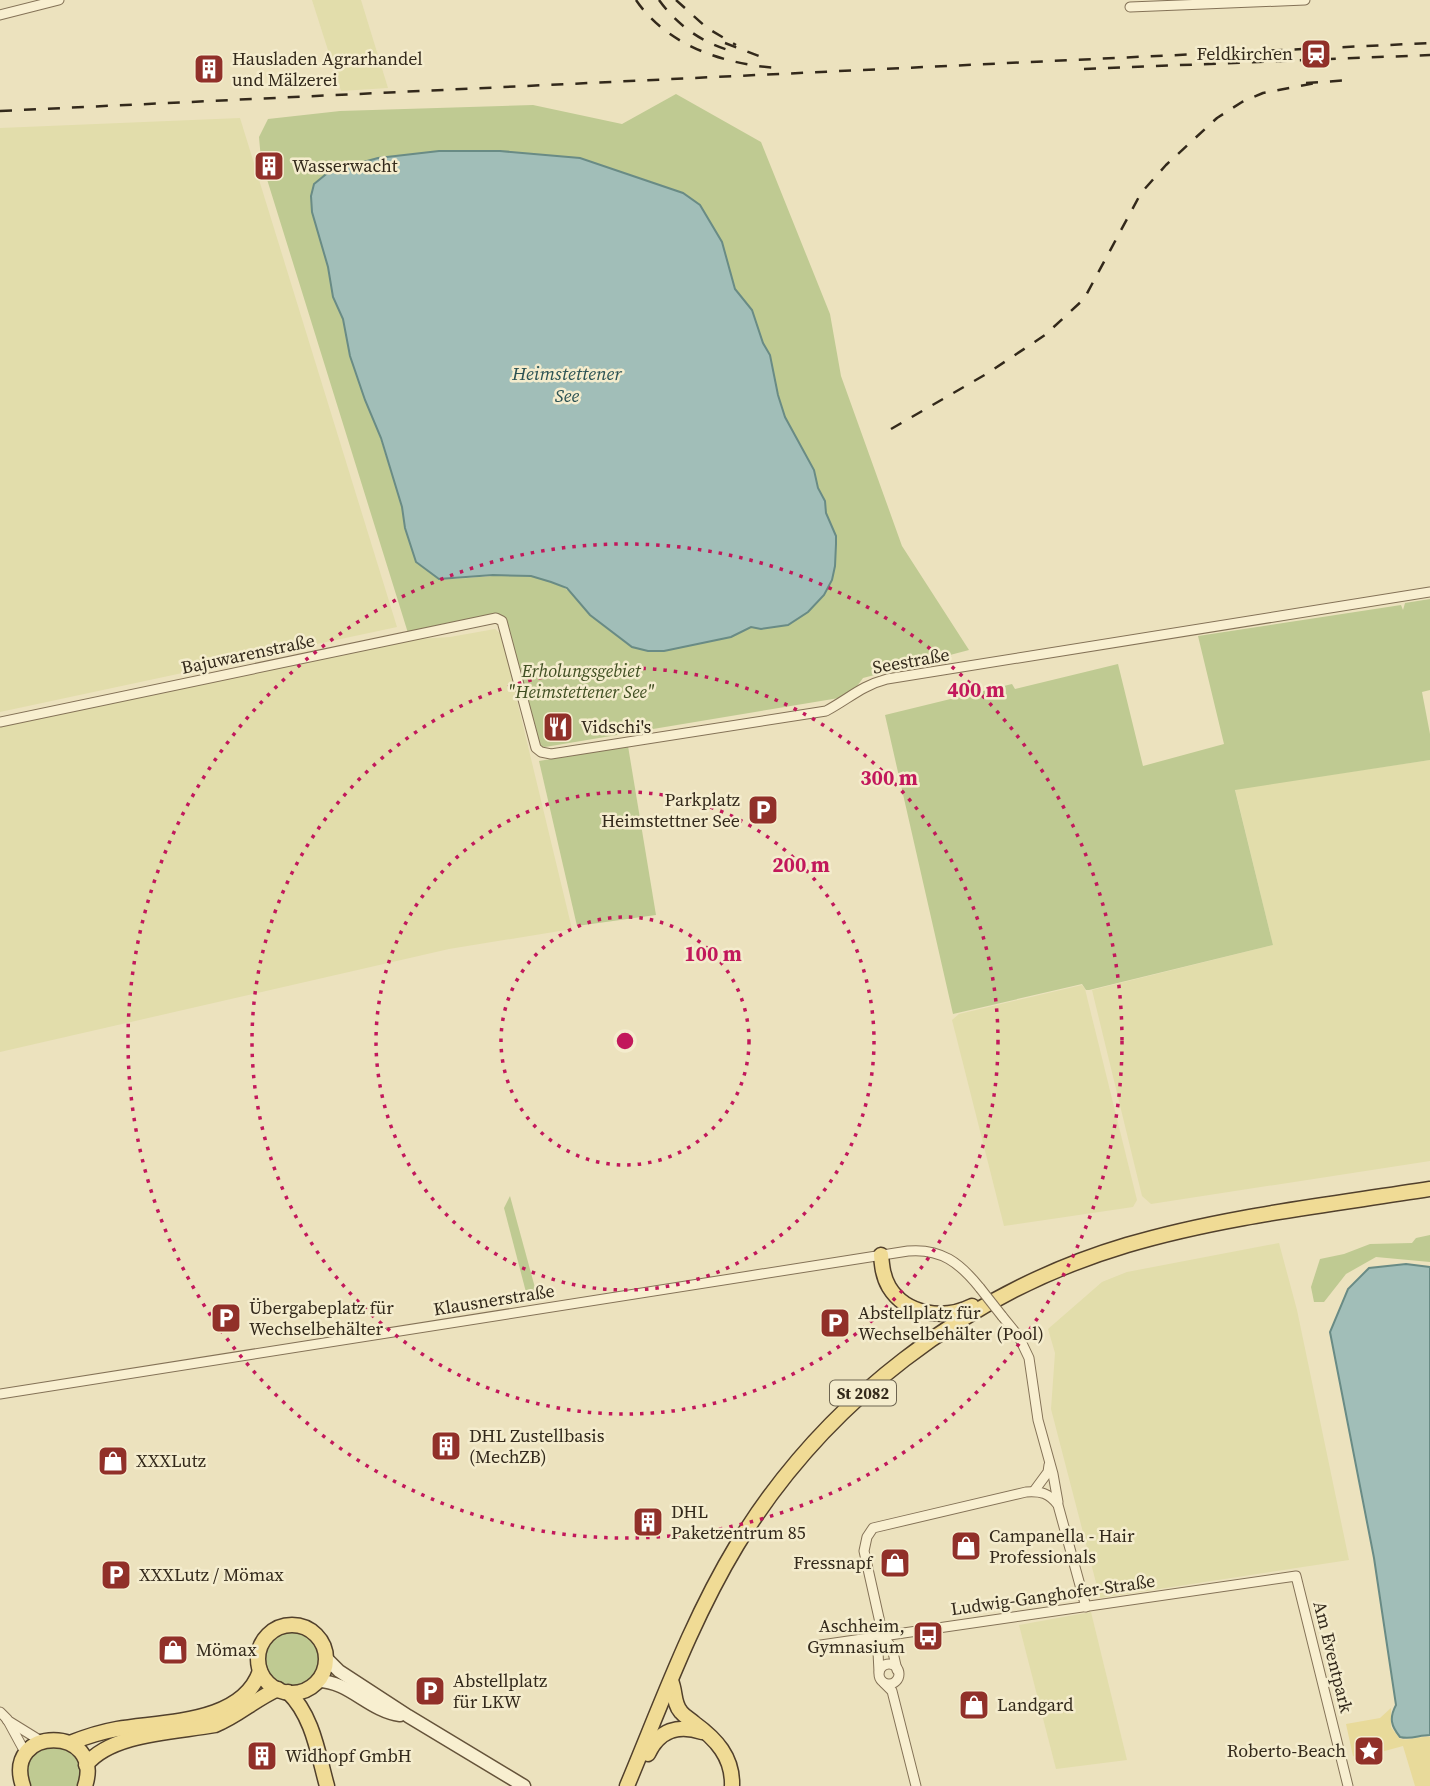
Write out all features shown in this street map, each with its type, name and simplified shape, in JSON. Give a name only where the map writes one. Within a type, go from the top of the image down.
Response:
[{"type":"main road","name":"St 2082","points":[[628,1784],[705,1604],[737,1545],[775,1489],[827,1428],[860,1396],[927,1342],[986,1305],[1028,1284],[1087,1259],[1154,1238],[1249,1218],[1430,1189]]},
{"type":"main road","points":[[881,1255],[884,1278],[889,1288],[911,1307],[923,1312],[953,1313],[1010,1285],[1028,1284]]},
{"type":"main road","points":[[86,1765],[97,1753],[118,1742],[215,1725],[260,1698],[283,1691],[304,1690],[315,1684],[323,1673],[326,1658],[321,1641],[316,1634],[297,1625],[275,1629],[264,1640],[258,1655],[260,1671],[267,1682],[283,1691],[296,1700],[311,1727],[327,1786]]},
{"type":"main road","points":[[70,1743],[114,1729],[219,1712],[244,1695],[257,1680],[260,1671]]},
{"type":"main road","points":[[671,1680],[677,1706],[716,1741],[729,1763],[732,1786]]},
{"type":"main road","points":[[311,1727],[315,1684]]},
{"type":"main road","points":[[628,1784],[636,1775],[651,1746],[666,1732],[684,1728],[707,1734]]},
{"type":"main road","points":[[23,1786],[20,1770],[26,1754],[41,1741],[56,1739],[70,1743],[80,1752],[86,1765],[85,1785]]},
{"type":"street","points":[[0,15],[59,0]]},
{"type":"street","points":[[1130,7],[1305,0]]},
{"type":"street","name":"Seestraße","points":[[502,621],[536,748],[551,754],[827,710],[845,701],[867,684],[887,679],[1430,592]]},
{"type":"street","name":"Bajuwarenstraße","points":[[0,722],[496,618],[502,621]]},
{"type":"street","name":"Klausnerstraße","points":[[0,1394],[918,1250],[941,1254],[957,1262],[1018,1337],[1029,1358],[1036,1410],[1049,1465]]},
{"type":"street","points":[[1034,1492],[1048,1472],[1049,1465]]},
{"type":"street","points":[[1049,1465],[1086,1607]]},
{"type":"street","points":[[916,1786],[892,1690],[897,1674],[892,1648],[883,1636],[864,1551],[867,1537],[873,1528],[1034,1492],[1047,1494],[1058,1505]]},
{"type":"street","name":"Ludwig-Ganghofer-Straße","points":[[814,1647],[1296,1576]]},
{"type":"street","name":"Am Eventpark","points":[[1296,1576],[1348,1786]]},
{"type":"street","points":[[883,1636],[878,1652],[879,1673],[880,1679],[892,1690]]},
{"type":"street","points":[[326,1658],[339,1671],[408,1716],[524,1786]]},
{"type":"street","points":[[879,1673],[887,1664],[892,1665],[897,1674]]},
{"type":"street","points":[[884,1683],[891,1683],[897,1674]]},
{"type":"street","points":[[315,1684],[334,1683],[382,1710],[408,1716]]},
{"type":"street","points":[[3,1716],[41,1741]]},
{"type":"street","points":[[3,1716],[26,1754]]},
{"type":"shaded area","points":[[312,0],[361,0],[388,88],[341,91]]},
{"type":"shaded area","points":[[240,118],[397,627],[0,712],[0,128]]},
{"type":"shaded area","points":[[495,629],[501,634],[572,929],[449,949],[0,1052],[0,726],[402,640],[450,637]]},
{"type":"shaded area","points":[[1430,760],[1430,1161],[1151,1204],[1142,1196],[1092,990],[1273,945],[1235,789]]},
{"type":"shaded area","points":[[1082,985],[1137,1200],[1133,1207],[1004,1226],[952,1020],[959,1014]]},
{"type":"shaded area","points":[[1279,1243],[1297,1310],[1349,1560],[1100,1598],[1051,1409],[1055,1353],[1048,1329],[1102,1282],[1127,1272]]},
{"type":"shaded area","points":[[1091,1612],[1127,1760],[1056,1769],[1019,1625]]},
{"type":"green space","name":"Erholungsgebiet \"Heimstettener See\"","points":[[676,94],[761,142],[830,314],[841,376],[902,546],[969,650],[863,678],[852,693],[845,697],[539,748],[504,616],[408,633],[261,160],[259,137],[268,119],[340,111],[533,105],[622,124]],"holes":[[[439,151],[500,151],[580,158],[652,182],[700,205],[722,242],[735,289],[752,310],[770,355],[785,417],[814,470],[818,488],[825,501],[826,513],[836,536],[835,566],[824,595],[808,612],[761,629],[751,627],[711,641],[664,651],[548,580],[512,576],[439,579],[405,528],[402,507],[375,421],[350,356],[343,319],[333,297],[328,267],[312,212],[330,171],[378,158]]]},
{"type":"green space","points":[[1430,599],[1430,690],[1422,692],[1430,734],[1430,760],[1235,790],[1273,945],[1089,990],[1082,984],[953,1014],[885,715],[1012,684],[1015,689],[1118,664],[1143,766],[1224,744],[1198,636],[1401,605],[1403,610],[1405,603]]},
{"type":"green space","points":[[628,746],[656,915],[577,926],[539,761]]},
{"type":"green space","points":[[510,1196],[537,1295],[527,1296],[504,1208]]},
{"type":"green space","points":[[1430,1235],[1430,1262],[1376,1257],[1346,1274],[1324,1302],[1314,1302],[1311,1287],[1320,1259],[1344,1254],[1370,1244],[1412,1243],[1416,1238]]},
{"type":"green space","points":[[292,1629],[313,1638],[322,1659],[313,1680],[292,1689],[271,1680],[262,1659],[271,1638]]},
{"type":"green space","points":[[57,1744],[80,1759],[81,1786],[26,1786],[24,1779],[32,1753]]},
{"type":"sand","name":"Roberto-Beach","points":[[1391,1708],[1391,1727],[1400,1739],[1430,1737],[1430,1786],[1415,1786],[1403,1746],[1359,1758],[1353,1756],[1346,1724],[1380,1718]]},
{"type":"water","name":"Heimstettener See","points":[[439,151],[500,151],[580,158],[683,193],[700,205],[722,242],[735,289],[752,310],[770,355],[785,417],[814,470],[818,488],[825,501],[826,513],[836,536],[832,580],[824,595],[808,612],[788,625],[761,629],[751,627],[731,637],[664,651],[648,651],[632,647],[590,615],[567,588],[531,576],[493,575],[439,579],[416,562],[381,438],[350,356],[343,319],[333,297],[328,267],[312,212],[311,196],[314,184],[330,171],[378,158]]},
{"type":"water","points":[[1406,1264],[1430,1267],[1430,1735],[1408,1738],[1400,1737],[1392,1722],[1396,1705],[1374,1558],[1330,1332],[1348,1289],[1369,1268]]},
{"type":"railway","points":[[636,0],[664,30],[699,50],[739,63],[779,68]]},
{"type":"railway","points":[[659,0],[691,32],[732,51]]},
{"type":"railway","points":[[676,0],[707,28],[736,45]]},
{"type":"railway","points":[[725,43],[764,58]]},
{"type":"railway","points":[[0,111],[1430,43]]},
{"type":"railway","points":[[1084,69],[1430,55]]},
{"type":"railway","points":[[1306,83],[1351,80]]},
{"type":"railway","points":[[891,429],[988,373],[1045,335],[1084,299],[1141,193],[1166,165],[1217,118],[1242,102],[1263,93],[1316,83]]},
{"type":"place","name":"Feldkirchen","points":[[1316,54]]},
{"type":"place","name":"Hausladen Agrarhandel und Mälzerei","points":[[209,69]]},
{"type":"place","name":"Wasserwacht","points":[[269,166]]},
{"type":"place","name":"Vidschi's","points":[[558,727]]},
{"type":"place","name":"Parkplatz Heimstettner See","points":[[763,810]]},
{"type":"place","name":"Übergabeplatz für Wechselbehälter","points":[[226,1318]]},
{"type":"place","name":"Abstellplatz für Wechselbehälter (Pool)","points":[[835,1323]]},
{"type":"place","name":"DHL Zustellbasis (MechZB)","points":[[446,1446]]},
{"type":"place","name":"XXXLutz","points":[[113,1461]]},
{"type":"place","name":"DHL Paketzentrum 85","points":[[648,1522]]},
{"type":"place","name":"Campanella - Hair Professionals","points":[[966,1546]]},
{"type":"place","name":"Fressnapf","points":[[895,1563]]},
{"type":"place","name":"XXXLutz / Mömax","points":[[116,1575]]},
{"type":"place","name":"Aschheim, Gymnasium","points":[[928,1636]]},
{"type":"place","name":"Mömax","points":[[173,1650]]},
{"type":"place","name":"Abstellplatz für LKW","points":[[430,1691]]},
{"type":"place","name":"Landgard","points":[[974,1705]]},
{"type":"place","name":"Roberto-Beach","points":[[1369,1751]]},
{"type":"place","name":"Widhopf GmbH","points":[[262,1756]]}]
